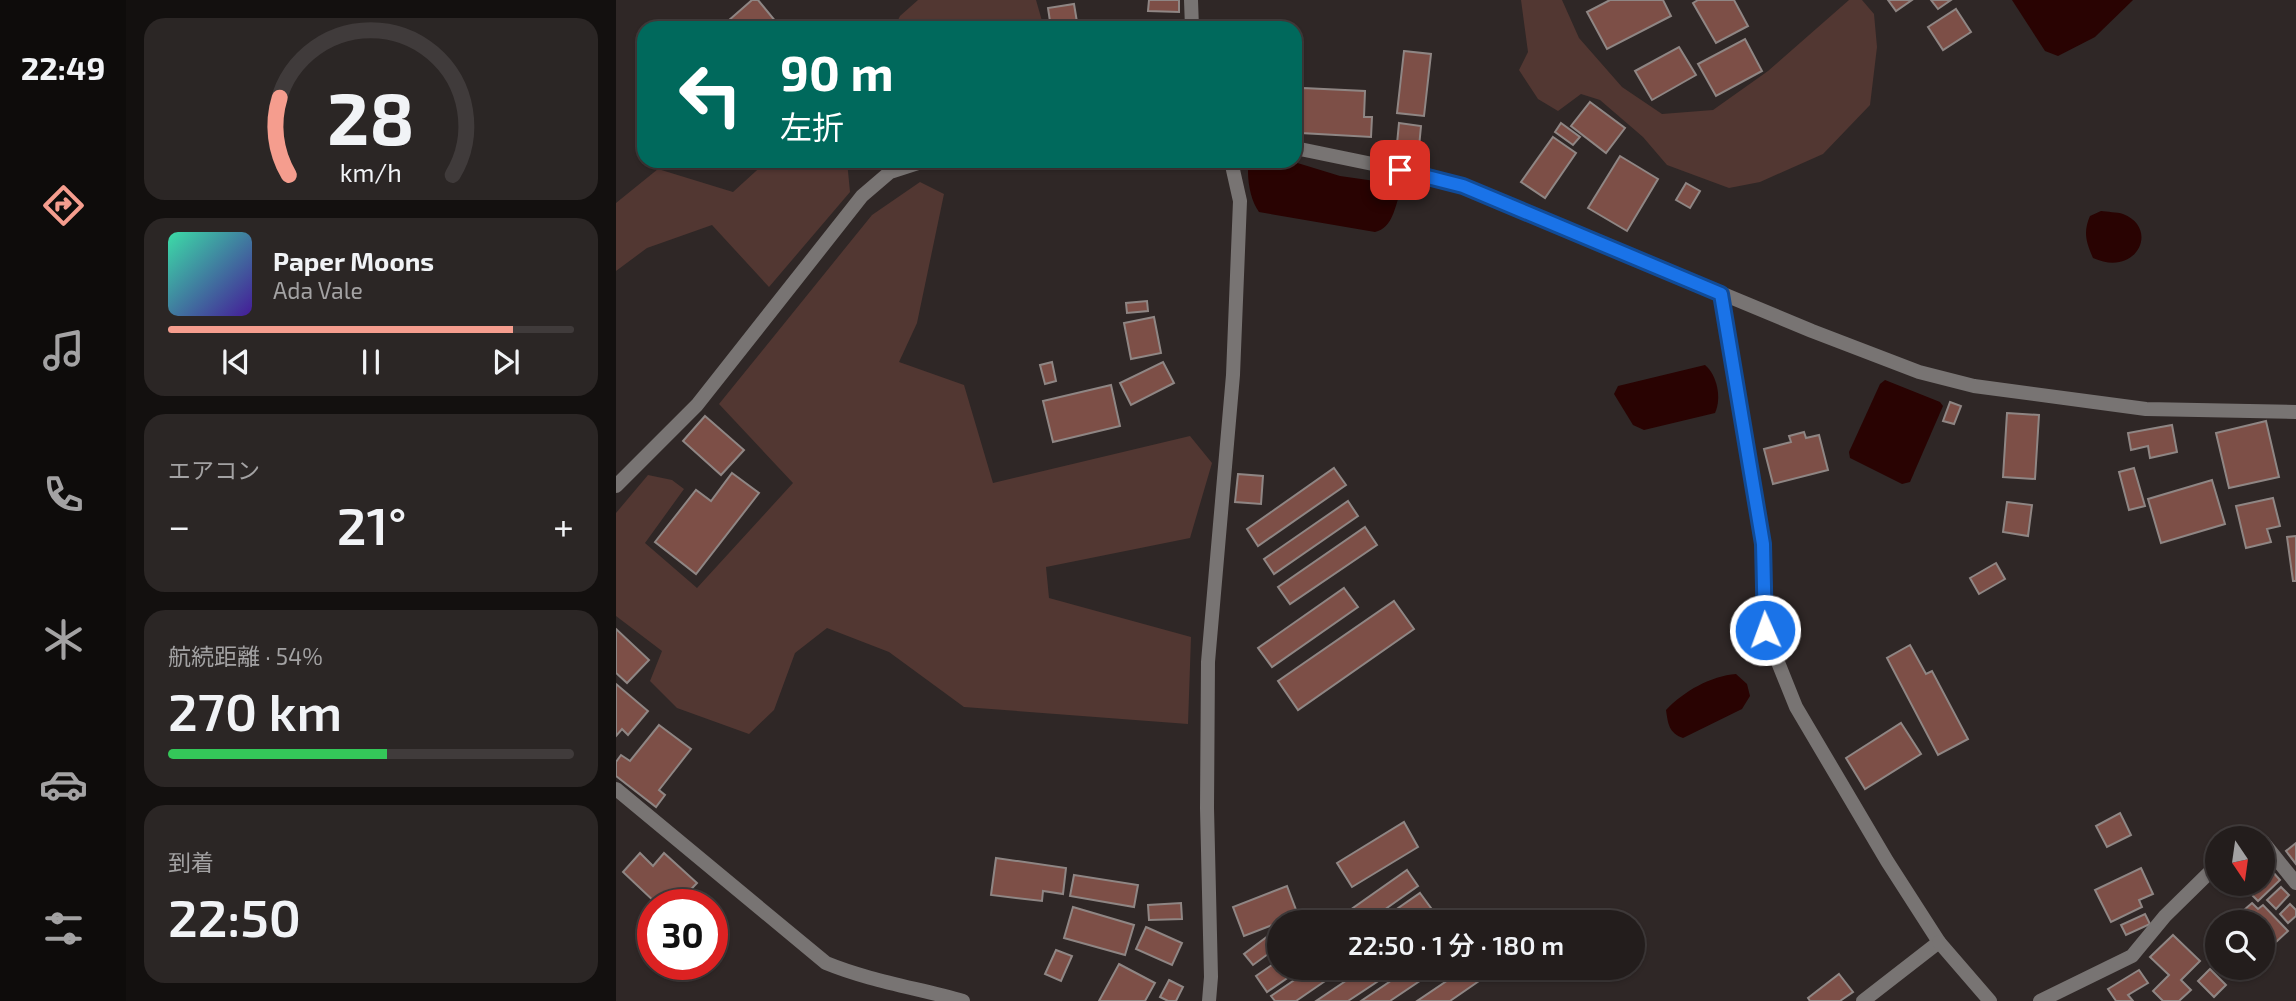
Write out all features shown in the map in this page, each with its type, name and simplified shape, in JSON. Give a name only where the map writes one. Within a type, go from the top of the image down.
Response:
[{"type":"street","points":[[1191,0],[1192,21]]},
{"type":"street","points":[[1302,149],[1426,175],[1463,186],[1721,294],[1919,372],[1974,386],[2146,409],[2296,412]]},
{"type":"street","points":[[616,486],[698,405],[862,196],[890,172],[902,168]]},
{"type":"street","points":[[1209,1001],[1208,662],[1233,375],[1240,201],[1233,168]]},
{"type":"street","points":[[1721,294],[1763,544],[1765,630],[1796,707],[1887,861],[1939,943],[1990,1001]]},
{"type":"street","points":[[616,789],[826,964],[855,975],[919,988],[963,1001]]},
{"type":"street","points":[[2275,857],[2296,883]]},
{"type":"street","points":[[2040,1001],[2132,956],[2165,916],[2205,877]]},
{"type":"street","points":[[1863,1001],[1939,943]]},
{"type":"shaded area","points":[[918,0],[1036,0],[1042,21],[898,21]]},
{"type":"shaded area","points":[[1521,0],[1562,0],[1579,38],[1622,87],[1662,114],[1713,110],[1768,71],[1849,0],[1862,0],[1874,14],[1877,47],[1870,105],[1823,154],[1760,182],[1729,188],[1667,165],[1643,137],[1600,100],[1581,94],[1558,111],[1538,99],[1519,70],[1528,52]]},
{"type":"shaded area","points":[[2012,0],[2133,0],[2095,37],[2058,56],[2045,51]]},
{"type":"shaded area","points":[[1302,164],[1340,176],[1396,184],[1401,190],[1390,221],[1375,232],[1259,212],[1253,201],[1248,168],[1302,168]]},
{"type":"shaded area","points":[[759,168],[848,168],[850,192],[769,287],[712,225],[647,248],[616,271],[616,203],[658,169],[733,192]]},
{"type":"shaded area","points":[[920,182],[944,194],[917,323],[899,362],[964,385],[993,483],[1190,436],[1212,463],[1190,538],[1046,567],[1049,598],[1191,637],[1188,724],[964,707],[889,652],[827,628],[795,653],[774,710],[749,734],[677,708],[650,681],[662,651],[616,616],[616,513],[648,475],[672,480],[684,489],[645,543],[697,588],[793,483],[719,404],[872,215]]},
{"type":"shaded area","points":[[2101,211],[2123,214],[2134,221],[2140,230],[2141,239],[2132,257],[2121,262],[2093,258],[2086,232],[2090,216]]},
{"type":"shaded area","points":[[1705,365],[1713,375],[1717,387],[1715,413],[1644,430],[1633,425],[1614,394],[1618,386]]},
{"type":"shaded area","points":[[1885,380],[1940,402],[1943,406],[1910,482],[1902,484],[1850,458],[1849,452],[1880,384]]},
{"type":"shaded area","points":[[1736,674],[1747,684],[1750,696],[1742,709],[1683,738],[1672,731],[1666,710],[1673,703],[1708,681]]},
{"type":"building","points":[[752,0],[758,0],[775,21],[728,21]]},
{"type":"building","points":[[1149,0],[1179,0],[1179,12],[1148,11]]},
{"type":"building","points":[[1610,0],[1663,0],[1671,16],[1607,49],[1587,12]]},
{"type":"building","points":[[1698,0],[1734,0],[1748,26],[1716,43],[1693,3]]},
{"type":"building","points":[[1888,0],[1912,0],[1896,11]]},
{"type":"building","points":[[1931,0],[1951,0],[1938,9]]},
{"type":"building","points":[[1074,4],[1077,21],[1050,21],[1048,8]]},
{"type":"building","points":[[1956,9],[1971,32],[1943,50],[1928,27]]},
{"type":"building","points":[[1745,39],[1762,71],[1716,96],[1698,64]]},
{"type":"building","points":[[1679,47],[1696,75],[1652,100],[1635,71]]},
{"type":"building","points":[[1404,51],[1431,54],[1424,116],[1397,113]]},
{"type":"building","points":[[1303,88],[1365,91],[1364,117],[1372,117],[1371,137],[1302,133]]},
{"type":"building","points":[[1590,102],[1625,128],[1606,153],[1571,126]]},
{"type":"building","points":[[1399,123],[1421,126],[1419,147],[1397,144]]},
{"type":"building","points":[[1561,123],[1580,137],[1573,145],[1555,132]]},
{"type":"building","points":[[1553,137],[1576,153],[1545,198],[1521,182]]},
{"type":"building","points":[[1620,156],[1658,179],[1627,231],[1588,208]]},
{"type":"building","points":[[1686,183],[1700,191],[1690,208],[1676,200]]},
{"type":"building","points":[[1147,301],[1148,311],[1127,313],[1126,303]]},
{"type":"building","points":[[1154,317],[1161,353],[1131,359],[1124,323]]},
{"type":"building","points":[[1052,362],[1056,381],[1045,384],[1040,365]]},
{"type":"building","points":[[1163,362],[1174,383],[1131,405],[1120,383]]},
{"type":"building","points":[[1111,385],[1120,426],[1053,442],[1043,401]]},
{"type":"building","points":[[1950,402],[1961,406],[1954,424],[1943,421]]},
{"type":"building","points":[[2007,413],[2039,415],[2035,479],[2003,477]]},
{"type":"building","points":[[705,416],[744,450],[721,475],[683,441]]},
{"type":"building","points":[[2266,421],[2279,477],[2229,488],[2216,433]]},
{"type":"building","points":[[2172,425],[2177,452],[2150,458],[2148,446],[2131,450],[2128,433]]},
{"type":"building","points":[[1804,432],[1806,438],[1819,435],[1828,470],[1773,484],[1764,449],[1791,442],[1789,436]]},
{"type":"building","points":[[1334,468],[1346,485],[1258,546],[1247,529]]},
{"type":"building","points":[[2134,468],[2145,506],[2129,510],[2119,472]]},
{"type":"building","points":[[732,473],[759,493],[696,574],[655,542],[696,490],[711,501]]},
{"type":"building","points":[[1238,474],[1263,476],[1261,504],[1235,502]]},
{"type":"building","points":[[2212,480],[2225,524],[2161,543],[2148,499]]},
{"type":"building","points":[[2273,498],[2280,526],[2267,529],[2271,542],[2246,548],[2236,506]]},
{"type":"building","points":[[1348,501],[1358,516],[1274,574],[1264,559]]},
{"type":"building","points":[[2007,502],[2032,505],[2028,536],[2003,532]]},
{"type":"building","points":[[1365,527],[1377,545],[1290,604],[1278,587]]},
{"type":"building","points":[[2296,536],[2296,581],[2293,581],[2287,537]]},
{"type":"building","points":[[1996,563],[2005,579],[1979,594],[1970,578]]},
{"type":"building","points":[[1344,588],[1358,607],[1272,667],[1258,648]]},
{"type":"building","points":[[1394,601],[1414,629],[1298,710],[1278,681]]},
{"type":"building","points":[[616,629],[649,660],[627,683],[616,673]]},
{"type":"building","points":[[1910,645],[1926,674],[1932,671],[1968,739],[1938,755],[1887,658]]},
{"type":"building","points":[[616,684],[648,711],[628,735],[622,729],[616,736]]},
{"type":"building","points":[[1901,723],[1921,754],[1865,789],[1846,758]]},
{"type":"building","points":[[659,725],[691,749],[659,790],[665,795],[656,807],[616,776],[616,762],[621,755],[630,761]]},
{"type":"building","points":[[2120,813],[2131,835],[2107,847],[2096,826]]},
{"type":"building","points":[[1404,822],[1418,847],[1352,887],[1337,863]]},
{"type":"building","points":[[2296,843],[2296,864],[2286,851]]},
{"type":"building","points":[[640,853],[653,866],[664,853],[697,883],[691,889],[641,889],[623,872]]},
{"type":"building","points":[[996,858],[1066,868],[1063,894],[1043,891],[1042,901],[991,895]]},
{"type":"building","points":[[2141,868],[2153,894],[2139,900],[2142,907],[2111,922],[2095,890]]},
{"type":"building","points":[[1407,870],[1418,886],[1384,910],[1350,910]]},
{"type":"building","points":[[1074,875],[1138,885],[1134,907],[1070,896]]},
{"type":"building","points":[[1287,886],[1296,910],[1267,910],[1267,927],[1244,936],[1233,907]]},
{"type":"building","points":[[2281,887],[2289,895],[2276,909],[2267,900],[2275,896]]},
{"type":"building","points":[[1420,893],[1431,908],[1428,910],[1395,910]]},
{"type":"building","points":[[1181,903],[1182,919],[1149,920],[1148,905]]},
{"type":"building","points":[[2252,903],[2258,909],[2263,905],[2268,910],[2244,910]]},
{"type":"building","points":[[2290,904],[2296,910],[2296,916],[2288,923],[2280,914]]},
{"type":"building","points":[[1073,907],[1134,925],[1125,955],[1064,938]]},
{"type":"building","points":[[2145,914],[2150,924],[2126,935],[2121,925]]},
{"type":"building","points":[[2275,917],[2288,931],[2275,943]]},
{"type":"building","points":[[1146,927],[1182,943],[1172,965],[1136,949]]},
{"type":"building","points":[[2173,935],[2200,961],[2181,980],[2191,990],[2179,1001],[2163,1001],[2153,991],[2169,975],[2150,957]]},
{"type":"building","points":[[1267,937],[1267,955],[1253,965],[1244,954]]},
{"type":"building","points":[[1056,950],[1072,956],[1061,981],[1045,974]]},
{"type":"building","points":[[1119,964],[1155,983],[1145,1001],[1099,1001]]},
{"type":"building","points":[[1267,968],[1267,980],[1284,980],[1267,992],[1256,976]]},
{"type":"building","points":[[2139,970],[2148,983],[2128,995],[2133,1001],[2116,1001],[2108,989]]},
{"type":"building","points":[[1839,974],[1853,992],[1840,1001],[1810,1001],[1808,998]]},
{"type":"building","points":[[2205,974],[2205,980],[2221,980],[2226,985],[2214,997],[2198,981]]},
{"type":"building","points":[[1169,980],[1183,987],[1176,1001],[1160,997]]},
{"type":"building","points":[[1294,980],[1327,980],[1296,1001],[1275,1001],[1271,996]]},
{"type":"building","points":[[1347,980],[1380,980],[1348,1001],[1316,1001]]},
{"type":"building","points":[[1392,980],[1421,980],[1390,1001],[1361,1001]]},
{"type":"building","points":[[1448,980],[1480,980],[1450,1001],[1417,1001]]},
{"type":"route","points":[[1400,170],[1463,186],[1721,294],[1763,544],[1765,630]]}]
